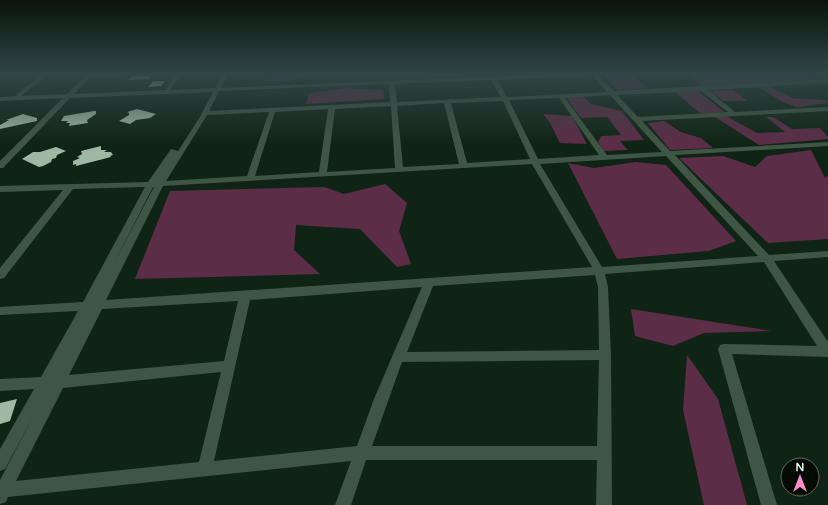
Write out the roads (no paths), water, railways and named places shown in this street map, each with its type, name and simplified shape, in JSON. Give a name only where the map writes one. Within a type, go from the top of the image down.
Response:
[{"type":"street","points":[[0,99],[25,98]]},
{"type":"street","points":[[0,166],[68,98]]},
{"type":"street","points":[[0,464],[44,382],[155,184],[171,156],[209,98]]},
{"type":"street","points":[[2,493],[100,304],[155,184],[206,113],[212,98]]},
{"type":"street","points":[[393,98],[399,170]]},
{"type":"street","points":[[504,98],[535,162],[599,271],[603,287],[605,355],[604,505]]},
{"type":"street","points":[[206,113],[516,98]]},
{"type":"street","points":[[561,98],[605,158]]},
{"type":"street","points":[[615,98],[767,259],[828,351]]},
{"type":"street","points":[[713,98],[734,114]]},
{"type":"street","points":[[447,101],[464,166]]},
{"type":"street","points":[[323,175],[332,106]]},
{"type":"street","points":[[250,179],[273,109]]},
{"type":"street","points":[[636,119],[828,109]]},
{"type":"street","points":[[0,189],[250,179],[828,144]]},
{"type":"street","points":[[0,275],[70,187]]},
{"type":"street","points":[[0,311],[245,296],[828,254]]},
{"type":"street","points":[[343,505],[398,357],[428,283]]},
{"type":"street","points":[[204,469],[230,366],[245,296]]},
{"type":"street","points":[[770,505],[724,349],[828,351]]},
{"type":"street","points":[[398,357],[605,355]]},
{"type":"street","points":[[0,385],[60,382],[230,366]]},
{"type":"street","points":[[2,493],[204,469],[361,454],[604,454]]}]
